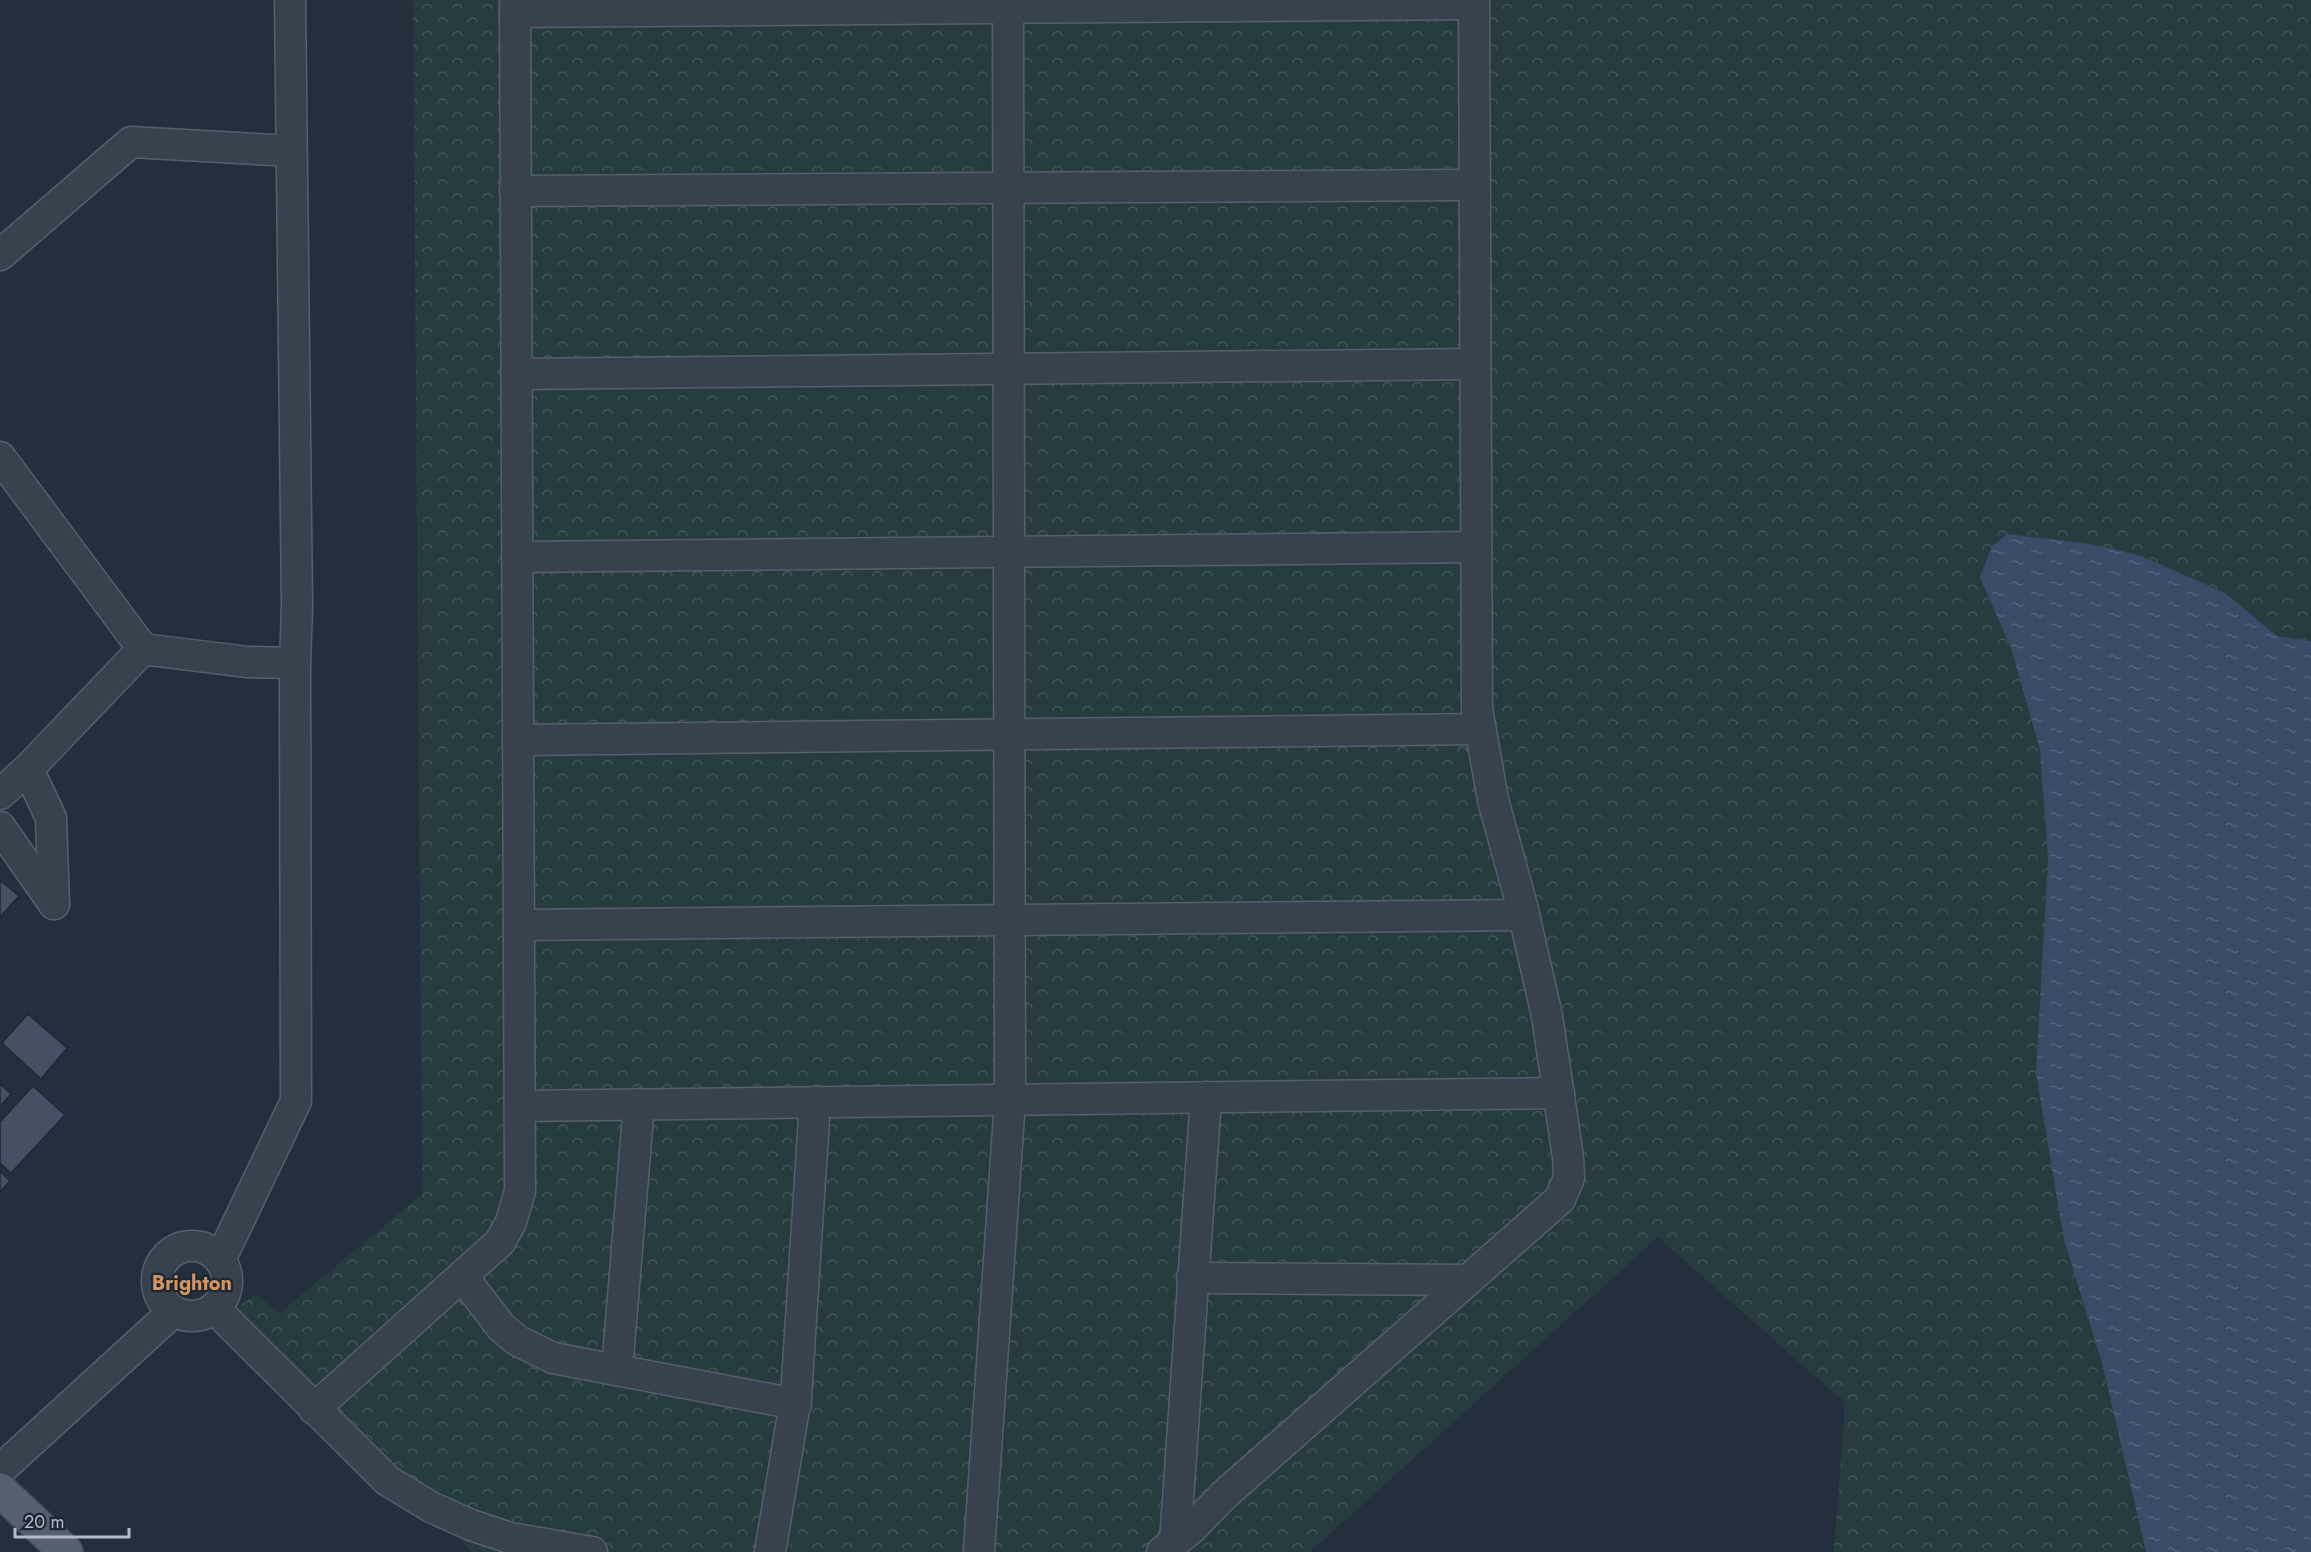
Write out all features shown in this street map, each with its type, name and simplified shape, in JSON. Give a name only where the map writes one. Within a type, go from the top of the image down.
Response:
[{"type":"main road","points":[[0,1490],[66,1552]]},
{"type":"street","points":[[220,1260],[296,1101],[295,663],[297,607],[290,0]]},
{"type":"street","points":[[314,1409],[500,1242],[511,1222],[520,1191],[515,6],[1474,2],[1477,709],[1493,800],[1524,915],[1547,1016],[1568,1157],[1569,1179],[1560,1199],[1168,1547]]},
{"type":"street","points":[[979,1552],[1010,1100],[1008,4]]},
{"type":"street","points":[[0,255],[131,142],[291,151]]},
{"type":"street","points":[[515,191],[1474,185]]},
{"type":"street","points":[[516,374],[1475,364]]},
{"type":"street","points":[[0,457],[143,649],[248,662],[295,663]]},
{"type":"street","points":[[517,557],[1476,547]]},
{"type":"street","points":[[0,794],[28,769],[143,649]]},
{"type":"street","points":[[518,740],[1480,729]]},
{"type":"street","points":[[0,827],[54,904],[51,818],[28,769]]},
{"type":"street","points":[[519,925],[1524,915]]},
{"type":"street","points":[[520,1106],[1559,1093]]},
{"type":"street","points":[[1168,1547],[1206,1097]]},
{"type":"street","points":[[770,1552],[795,1404],[815,1102]]},
{"type":"street","points":[[618,1370],[639,1104]]},
{"type":"street","points":[[190,1245],[201,1246],[220,1260],[226,1270],[227,1282],[225,1294],[214,1308],[199,1316],[187,1316],[167,1306],[160,1297],[157,1274],[168,1254],[190,1245]]},
{"type":"street","points":[[462,1276],[502,1328],[518,1341],[554,1358],[795,1404]]},
{"type":"street","points":[[1192,1278],[1468,1280]]},
{"type":"street","points":[[214,1308],[388,1481],[431,1507],[471,1525],[510,1538],[592,1552]]},
{"type":"street","points":[[0,1470],[174,1311]]},
{"type":"green space","points":[[413,0],[2311,0],[2311,641],[2277,636],[2225,593],[2139,555],[2091,544],[2008,534],[1980,577],[2011,648],[2040,750],[2048,860],[2064,1240],[2102,1363],[2146,1552],[1834,1552],[1845,1403],[1658,1237],[1310,1552],[473,1552],[229,1312],[257,1294],[279,1314],[422,1194]]},
{"type":"water","points":[[2008,534],[2091,544],[2139,555],[2225,593],[2277,636],[2311,641],[2311,1552],[2146,1552],[2102,1363],[2064,1240],[2036,1073],[2048,860],[2040,750],[2011,648],[1980,577],[1992,546]]},
{"type":"building","points":[[0,880],[19,896],[0,917]]},
{"type":"building","points":[[28,1014],[67,1048],[41,1079],[2,1043]]},
{"type":"building","points":[[0,1084],[11,1094],[0,1106]]},
{"type":"building","points":[[33,1086],[65,1115],[11,1173],[0,1163],[0,1122]]},
{"type":"building","points":[[0,1171],[10,1181],[0,1192]]},
{"type":"district","name":"Brighton","points":[[192,1283]]}]
